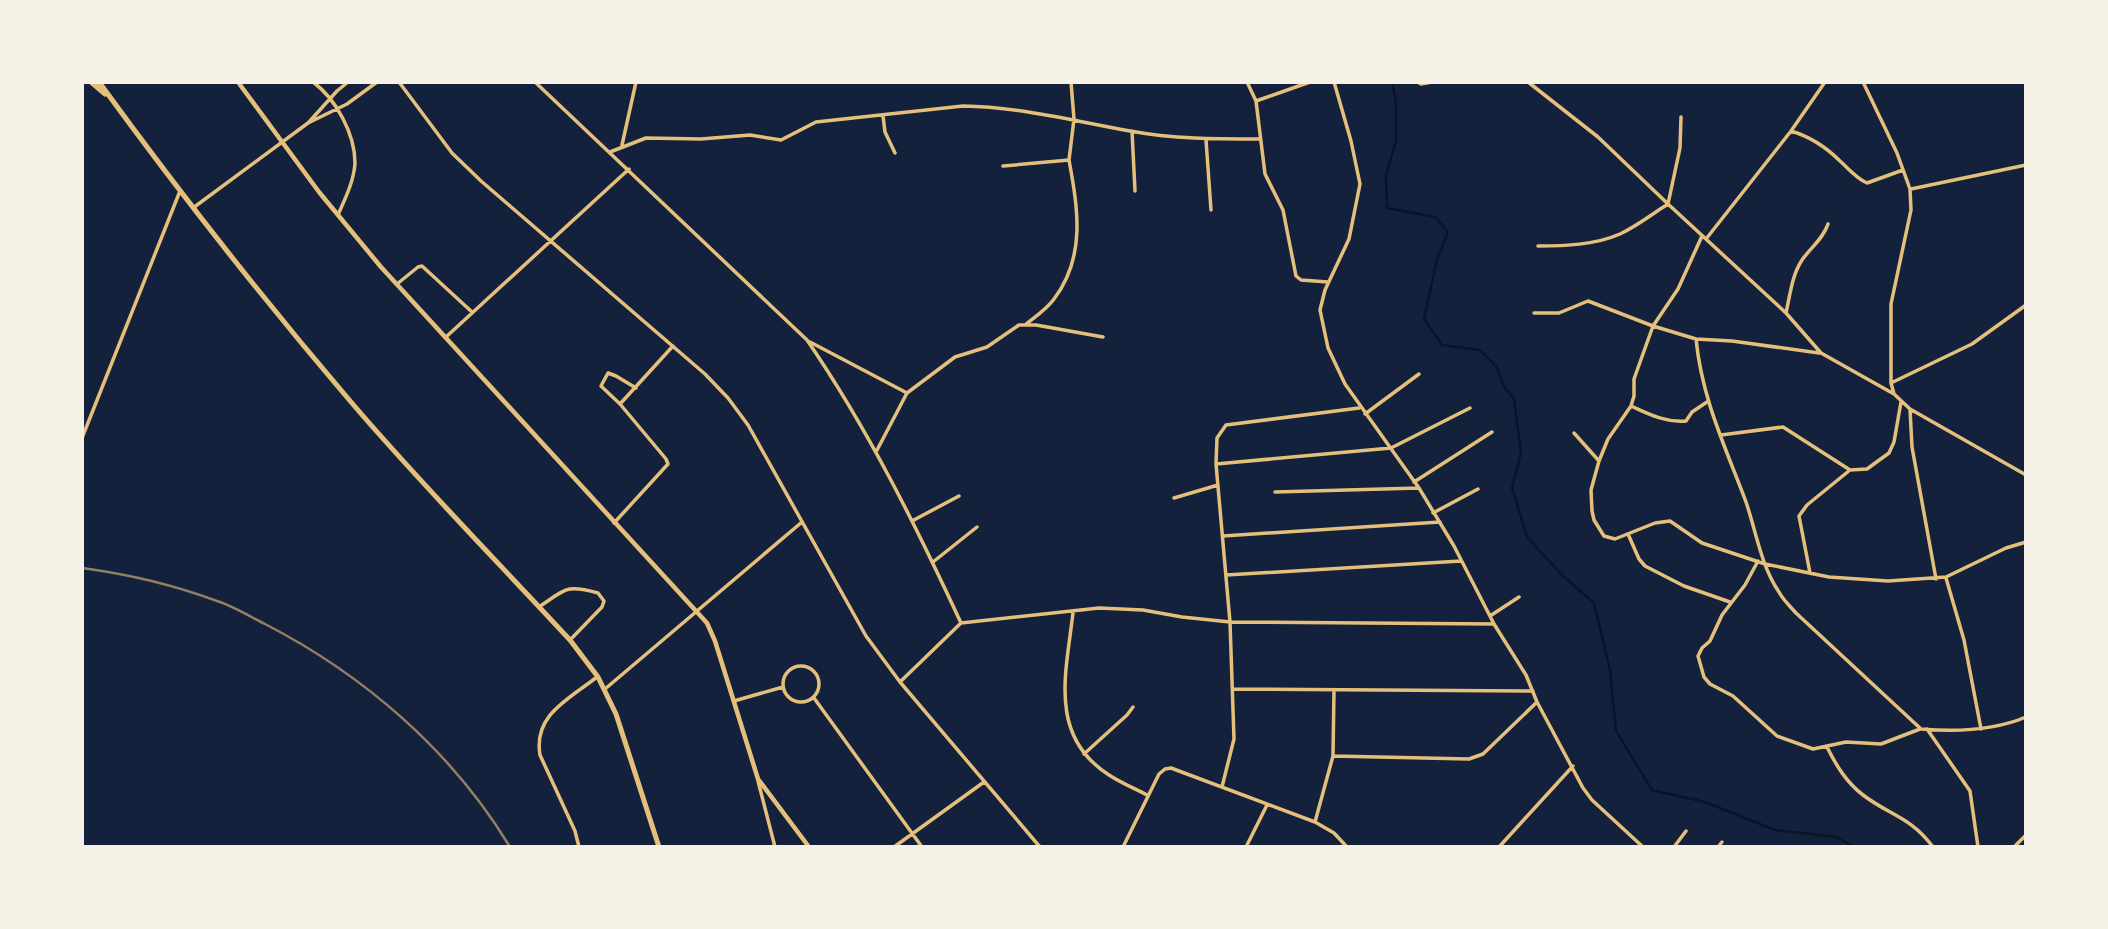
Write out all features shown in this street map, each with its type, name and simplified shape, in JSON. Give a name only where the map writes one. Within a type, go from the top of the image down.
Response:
[{"type":"main road","points":[[91,82],[111,99]]},
{"type":"main road","points":[[99,82],[193,208],[352,404],[570,640],[598,677],[616,714],[659,847]]},
{"type":"street","points":[[238,82],[338,216],[397,285],[707,623],[758,779],[775,847]]},
{"type":"street","points":[[313,82],[338,109],[353,145],[355,164],[338,216]]},
{"type":"street","points":[[308,123],[348,82]]},
{"type":"street","points":[[193,208],[308,123],[338,109],[377,82]]},
{"type":"street","points":[[399,82],[452,153],[550,242],[713,382],[748,425],[866,636],[900,682],[1040,847]]},
{"type":"street","points":[[535,82],[807,340],[836,381],[876,452],[961,623]]},
{"type":"street","points":[[622,146],[636,82]]},
{"type":"street","points":[[1025,325],[1055,298],[1076,253],[1078,216],[1069,160],[1074,119],[1071,82]]},
{"type":"street","points":[[1247,82],[1256,101],[1265,174],[1283,210],[1296,276],[1301,280],[1329,282]]},
{"type":"street","points":[[1256,101],[1310,82]]},
{"type":"street","points":[[1334,82],[1360,184],[1349,239],[1329,282],[1320,310],[1323,330],[1335,367],[1440,522],[1494,624],[1527,675],[1537,702],[1592,800],[1643,847]]},
{"type":"street","points":[[1417,82],[1432,82]]},
{"type":"street","points":[[1528,82],[1598,137],[1786,313],[1821,353],[1894,394],[1910,409],[2026,475]]},
{"type":"street","points":[[1825,82],[1791,131],[1704,238],[1678,289],[1653,326],[1634,381],[1631,407],[1608,439],[1591,490],[1594,520],[1604,536],[1610,539],[1664,520],[1670,521],[1702,543],[1765,564],[1810,573],[1888,581],[1946,577],[2006,548],[2026,542]]},
{"type":"street","points":[[1863,82],[1910,189],[1911,210],[1891,304],[1891,383],[1894,394]]},
{"type":"street","points":[[610,152],[646,138],[662,136],[701,139],[750,135],[781,140],[816,122],[963,106],[1074,119],[1132,131],[1206,140],[1260,139]]},
{"type":"street","points":[[883,116],[885,132],[895,153]]},
{"type":"street","points":[[1538,246],[1606,239],[1621,233],[1668,204],[1680,148],[1681,117]]},
{"type":"street","points":[[1132,131],[1135,191]]},
{"type":"street","points":[[1791,131],[1819,142],[1858,179],[1867,183],[1903,170]]},
{"type":"street","points":[[1206,140],[1211,210]]},
{"type":"street","points":[[1003,166],[1069,160]]},
{"type":"street","points":[[1910,189],[2026,165]]},
{"type":"street","points":[[446,337],[629,169]]},
{"type":"street","points":[[82,438],[180,191]]},
{"type":"street","points":[[1786,313],[1797,269],[1806,254],[1823,236],[1828,224]]},
{"type":"street","points":[[397,285],[422,266],[472,312]]},
{"type":"street","points":[[1534,313],[1559,313],[1588,301],[1696,339],[1821,353]]},
{"type":"street","points":[[1891,383],[1972,344],[2026,305]]},
{"type":"street","points":[[876,452],[907,393],[955,357],[987,347],[1018,325],[1103,337]]},
{"type":"street","points":[[1696,339],[1699,371],[1707,402],[1747,505],[1765,564],[1779,593],[1796,613],[1921,729]]},
{"type":"street","points":[[807,340],[907,393]]},
{"type":"street","points":[[620,404],[673,346]]},
{"type":"street","points":[[614,523],[668,464],[620,404],[601,386],[608,373],[636,388]]},
{"type":"street","points":[[1365,414],[1419,374]]},
{"type":"street","points":[[1631,407],[1655,417],[1681,422],[1689,419],[1692,412],[1707,402]]},
{"type":"street","points":[[1810,573],[1799,516],[1807,505],[1850,470],[1867,469],[1889,453],[1894,442],[1901,402]]},
{"type":"street","points":[[1222,787],[1234,739],[1230,621],[1216,464],[1217,438],[1226,425],[1361,408]]},
{"type":"street","points":[[1216,464],[1391,448],[1470,408]]},
{"type":"street","points":[[1910,409],[1912,447],[1937,579]]},
{"type":"street","points":[[1720,435],[1783,427],[1850,470]]},
{"type":"street","points":[[1414,482],[1492,432]]},
{"type":"street","points":[[1574,433],[1600,461]]},
{"type":"street","points":[[1174,498],[1218,485]]},
{"type":"street","points":[[1275,492],[1419,488]]},
{"type":"street","points":[[1433,513],[1478,489]]},
{"type":"street","points":[[912,521],[959,496]]},
{"type":"street","points":[[605,690],[802,522]]},
{"type":"street","points":[[1223,536],[1440,522]]},
{"type":"street","points":[[933,562],[977,527]]},
{"type":"street","points":[[1628,534],[1645,566],[1684,586],[1730,602]]},
{"type":"street","points":[[1226,575],[1461,561]]},
{"type":"street","points":[[1758,561],[1745,585],[1730,602],[1710,641],[1698,656],[1704,677],[1710,684],[1733,696],[1777,736],[1813,749],[1846,742],[1881,744],[1921,729],[1981,729],[2023,718],[2026,726]]},
{"type":"street","points":[[1946,577],[1964,640],[1981,729]]},
{"type":"street","points":[[539,607],[567,588],[577,587],[598,593],[604,601],[602,607],[570,640]]},
{"type":"street","points":[[1490,616],[1519,597]]},
{"type":"street","points":[[900,682],[961,623],[1099,608],[1230,621],[1494,624]]},
{"type":"street","points":[[1073,612],[1064,698],[1067,722],[1074,741],[1084,754],[1107,774],[1147,795]]},
{"type":"street","points":[[799,666],[809,668],[819,681],[814,698],[800,703],[792,700],[783,687],[785,676],[799,666]]},
{"type":"street","points":[[579,847],[575,831],[540,755],[538,744],[540,728],[546,717],[598,677]]},
{"type":"street","points":[[733,701],[783,687]]},
{"type":"street","points":[[1233,689],[1533,691]]},
{"type":"street","points":[[1315,822],[1333,756],[1334,690]]},
{"type":"street","points":[[814,698],[922,847]]},
{"type":"street","points":[[1333,756],[1469,759],[1483,754],[1537,702]]},
{"type":"street","points":[[1084,754],[1133,707]]},
{"type":"street","points":[[1927,729],[1970,791],[1978,847]]},
{"type":"street","points":[[1827,747],[1842,773],[1856,788],[1868,799],[1910,822],[1933,847]]},
{"type":"street","points":[[1499,847],[1573,766]]},
{"type":"street","points":[[1122,847],[1159,774],[1171,768],[1315,822],[1334,833],[1347,847]]},
{"type":"street","points":[[758,779],[809,847]]},
{"type":"street","points":[[894,847],[985,782]]},
{"type":"street","points":[[1246,847],[1267,805]]},
{"type":"street","points":[[1674,847],[1686,831]]},
{"type":"street","points":[[2014,847],[2026,835]]},
{"type":"street","points":[[1718,847],[1722,842]]},
{"type":"waterway","points":[[1392,82],[1396,101],[1396,140],[1386,176],[1387,208],[1435,217],[1448,232],[1437,259],[1424,319],[1442,345],[1480,350],[1496,366],[1504,386],[1514,399],[1521,453],[1512,488],[1527,537],[1563,576],[1594,603],[1610,670],[1616,731],[1652,790],[1705,802],[1775,830],[1836,837],[1854,847]]},
{"type":"railway","points":[[82,568],[150,581],[223,603],[302,644],[371,692],[433,748],[487,812],[510,847]]}]
